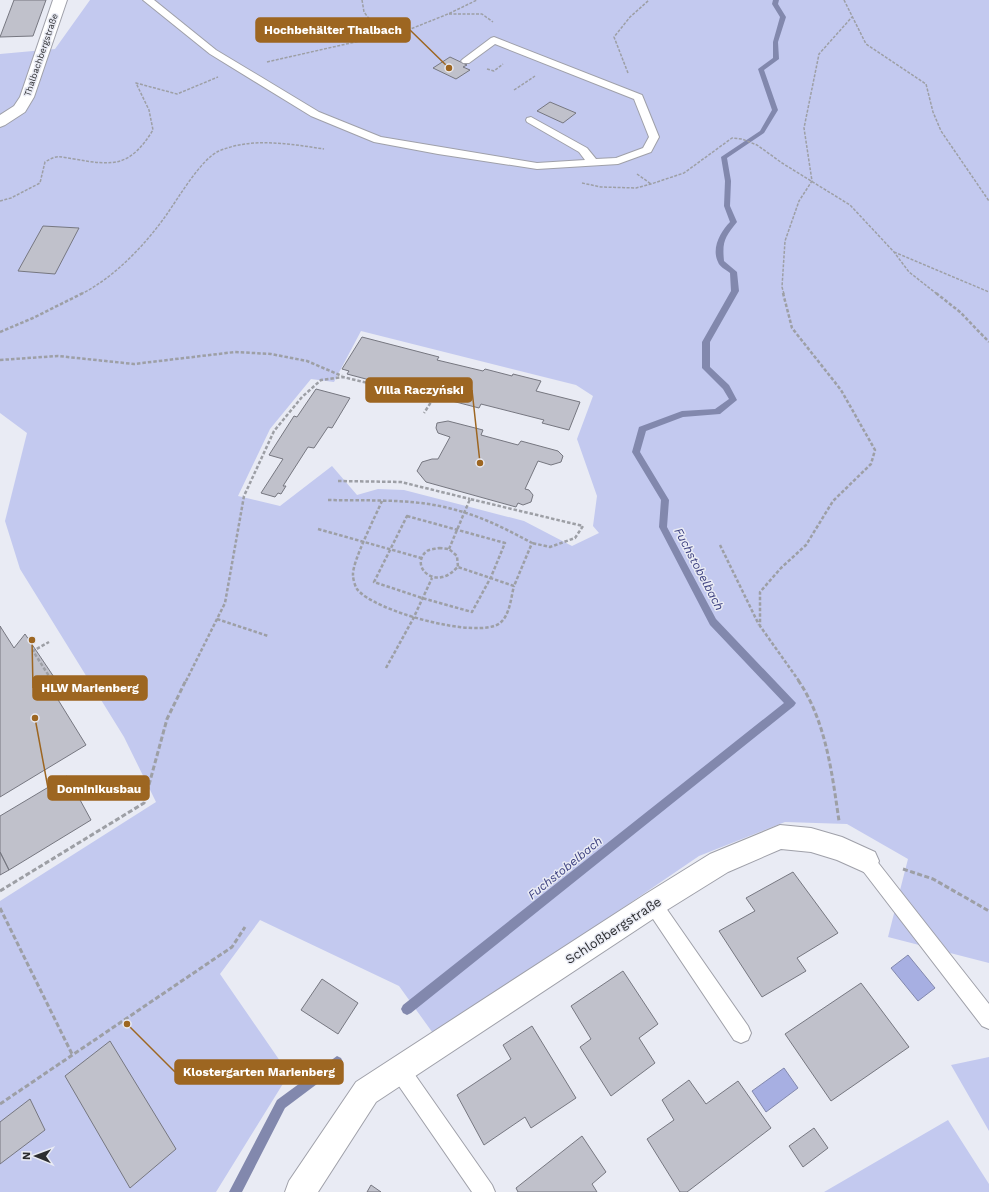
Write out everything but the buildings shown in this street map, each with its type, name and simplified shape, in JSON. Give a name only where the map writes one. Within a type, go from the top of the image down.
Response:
[{"type":"street","name":"Thalbachbergstraße","points":[[0,122],[20,109],[27,97],[60,0]]},
{"type":"street","name":"Schloßbergstraße","points":[[300,1192],[366,1092],[653,904],[719,863],[780,837],[811,840],[842,849],[866,862]]},
{"type":"lane","points":[[148,0],[213,52],[315,114],[378,140],[537,166],[618,161],[646,150],[654,137],[638,97],[494,40],[466,60]]},
{"type":"lane","points":[[531,120],[583,150],[593,163]]},
{"type":"lane","points":[[866,862],[989,1019]]},
{"type":"lane","points":[[653,904],[741,1033]]},
{"type":"lane","points":[[399,1069],[485,1192]]},
{"type":"path","points":[[362,0],[364,12],[382,36]]},
{"type":"path","points":[[0,201],[11,198],[40,183],[46,162],[55,156],[94,162],[119,163],[144,145],[153,130],[149,110],[136,83],[177,94],[240,68],[408,30],[448,14],[476,0]]},
{"type":"path","points":[[627,69],[614,37],[630,16],[649,0]]},
{"type":"path","points":[[844,0],[866,44],[926,84],[932,111],[943,136],[980,185],[989,201]]},
{"type":"path","points":[[448,14],[482,14],[496,24],[494,40]]},
{"type":"path","points":[[760,626],[760,592],[781,568],[806,545],[833,501],[871,464],[875,450],[840,390],[792,328],[782,287],[785,241],[799,201],[812,181],[804,128],[819,54],[852,17]]},
{"type":"path","points":[[742,139],[757,145],[782,163],[850,205],[894,252],[909,272],[960,312],[989,342]]},
{"type":"path","points":[[0,332],[33,318],[87,291],[131,258],[166,216],[206,160],[217,152],[230,147],[256,143],[287,144],[324,149]]},
{"type":"path","points":[[894,252],[989,292]]},
{"type":"path","points":[[0,360],[58,356],[134,364],[235,352],[271,354],[307,361],[343,377],[433,399],[424,413]]},
{"type":"path","points":[[0,891],[144,803],[167,718],[225,603],[244,496],[274,431],[302,396],[321,380],[343,377]]},
{"type":"path","points":[[328,500],[397,501],[454,509],[490,522],[532,544],[550,546],[575,538],[583,526],[401,482],[338,480]]},
{"type":"path","points":[[449,549],[470,499]]},
{"type":"path","points":[[382,501],[352,572],[357,590],[375,604],[413,619],[462,628],[484,629],[499,624],[507,612],[514,586],[532,544]]},
{"type":"path","points":[[407,516],[505,543],[472,612],[422,598],[374,582],[391,549],[407,516]]},
{"type":"path","points":[[318,528],[421,558]]},
{"type":"path","points":[[720,545],[760,626],[804,689],[824,736],[833,780],[842,849]]},
{"type":"path","points":[[439,548],[449,549],[457,556],[458,567],[452,574],[441,578],[432,578],[424,573],[420,564],[421,558],[427,551],[439,548]]},
{"type":"path","points":[[458,567],[514,586]]},
{"type":"path","points":[[386,668],[413,619],[432,578]]},
{"type":"path","points":[[217,619],[268,636]]},
{"type":"path","points":[[45,678],[49,676],[33,651],[49,642]]},
{"type":"path","points":[[866,862],[912,871],[933,879],[989,911]]},
{"type":"path","points":[[0,908],[72,1054]]},
{"type":"path","points":[[0,1104],[232,947],[245,927]]},
{"type":"shaded area","points":[[90,0],[989,0],[989,963],[888,937],[908,859],[847,824],[785,822],[699,856],[435,1036],[399,986],[260,920],[220,974],[289,1074],[216,1192],[0,1192],[0,901],[156,802],[124,737],[20,569],[5,521],[27,433],[0,413],[0,54],[55,49]],"holes":[[[361,331],[576,385],[593,396],[577,439],[597,496],[593,526],[599,533],[572,546],[524,521],[404,490],[378,489],[357,495],[332,466],[280,506],[238,496],[270,429],[311,379],[334,382]]]},
{"type":"shaded area","points":[[908,955],[935,988],[918,1001],[891,968]]},
{"type":"shaded area","points":[[989,1057],[989,1131],[951,1065]]},
{"type":"shaded area","points":[[784,1068],[798,1088],[766,1112],[752,1091]]},
{"type":"shaded area","points":[[948,1120],[989,1184],[989,1192],[824,1192]]},
{"type":"waterway","name":"Fuchstobelbach","points":[[407,1009],[791,703],[713,622],[663,527],[665,500],[636,452],[642,429],[682,414],[717,412],[733,400],[726,387],[706,368],[706,342],[735,291],[733,272],[721,262],[720,255],[721,240],[725,231],[734,222],[727,206],[728,181],[724,157],[762,132],[775,110],[761,69],[776,59],[776,42],[783,17],[775,4],[776,0]]},
{"type":"waterway","name":"Fuchstobelbach","points":[[235,1192],[281,1104],[337,1062]]},
{"type":"place","name":"Hochbehälter Thalbach","points":[[449,68]]},
{"type":"place","name":"Villa Raczyński","points":[[480,463]]},
{"type":"place","name":"HLW Marienberg","points":[[32,640]]},
{"type":"place","name":"Dominikusbau","points":[[35,718]]},
{"type":"place","name":"Klostergarten Marienberg","points":[[127,1024]]}]
